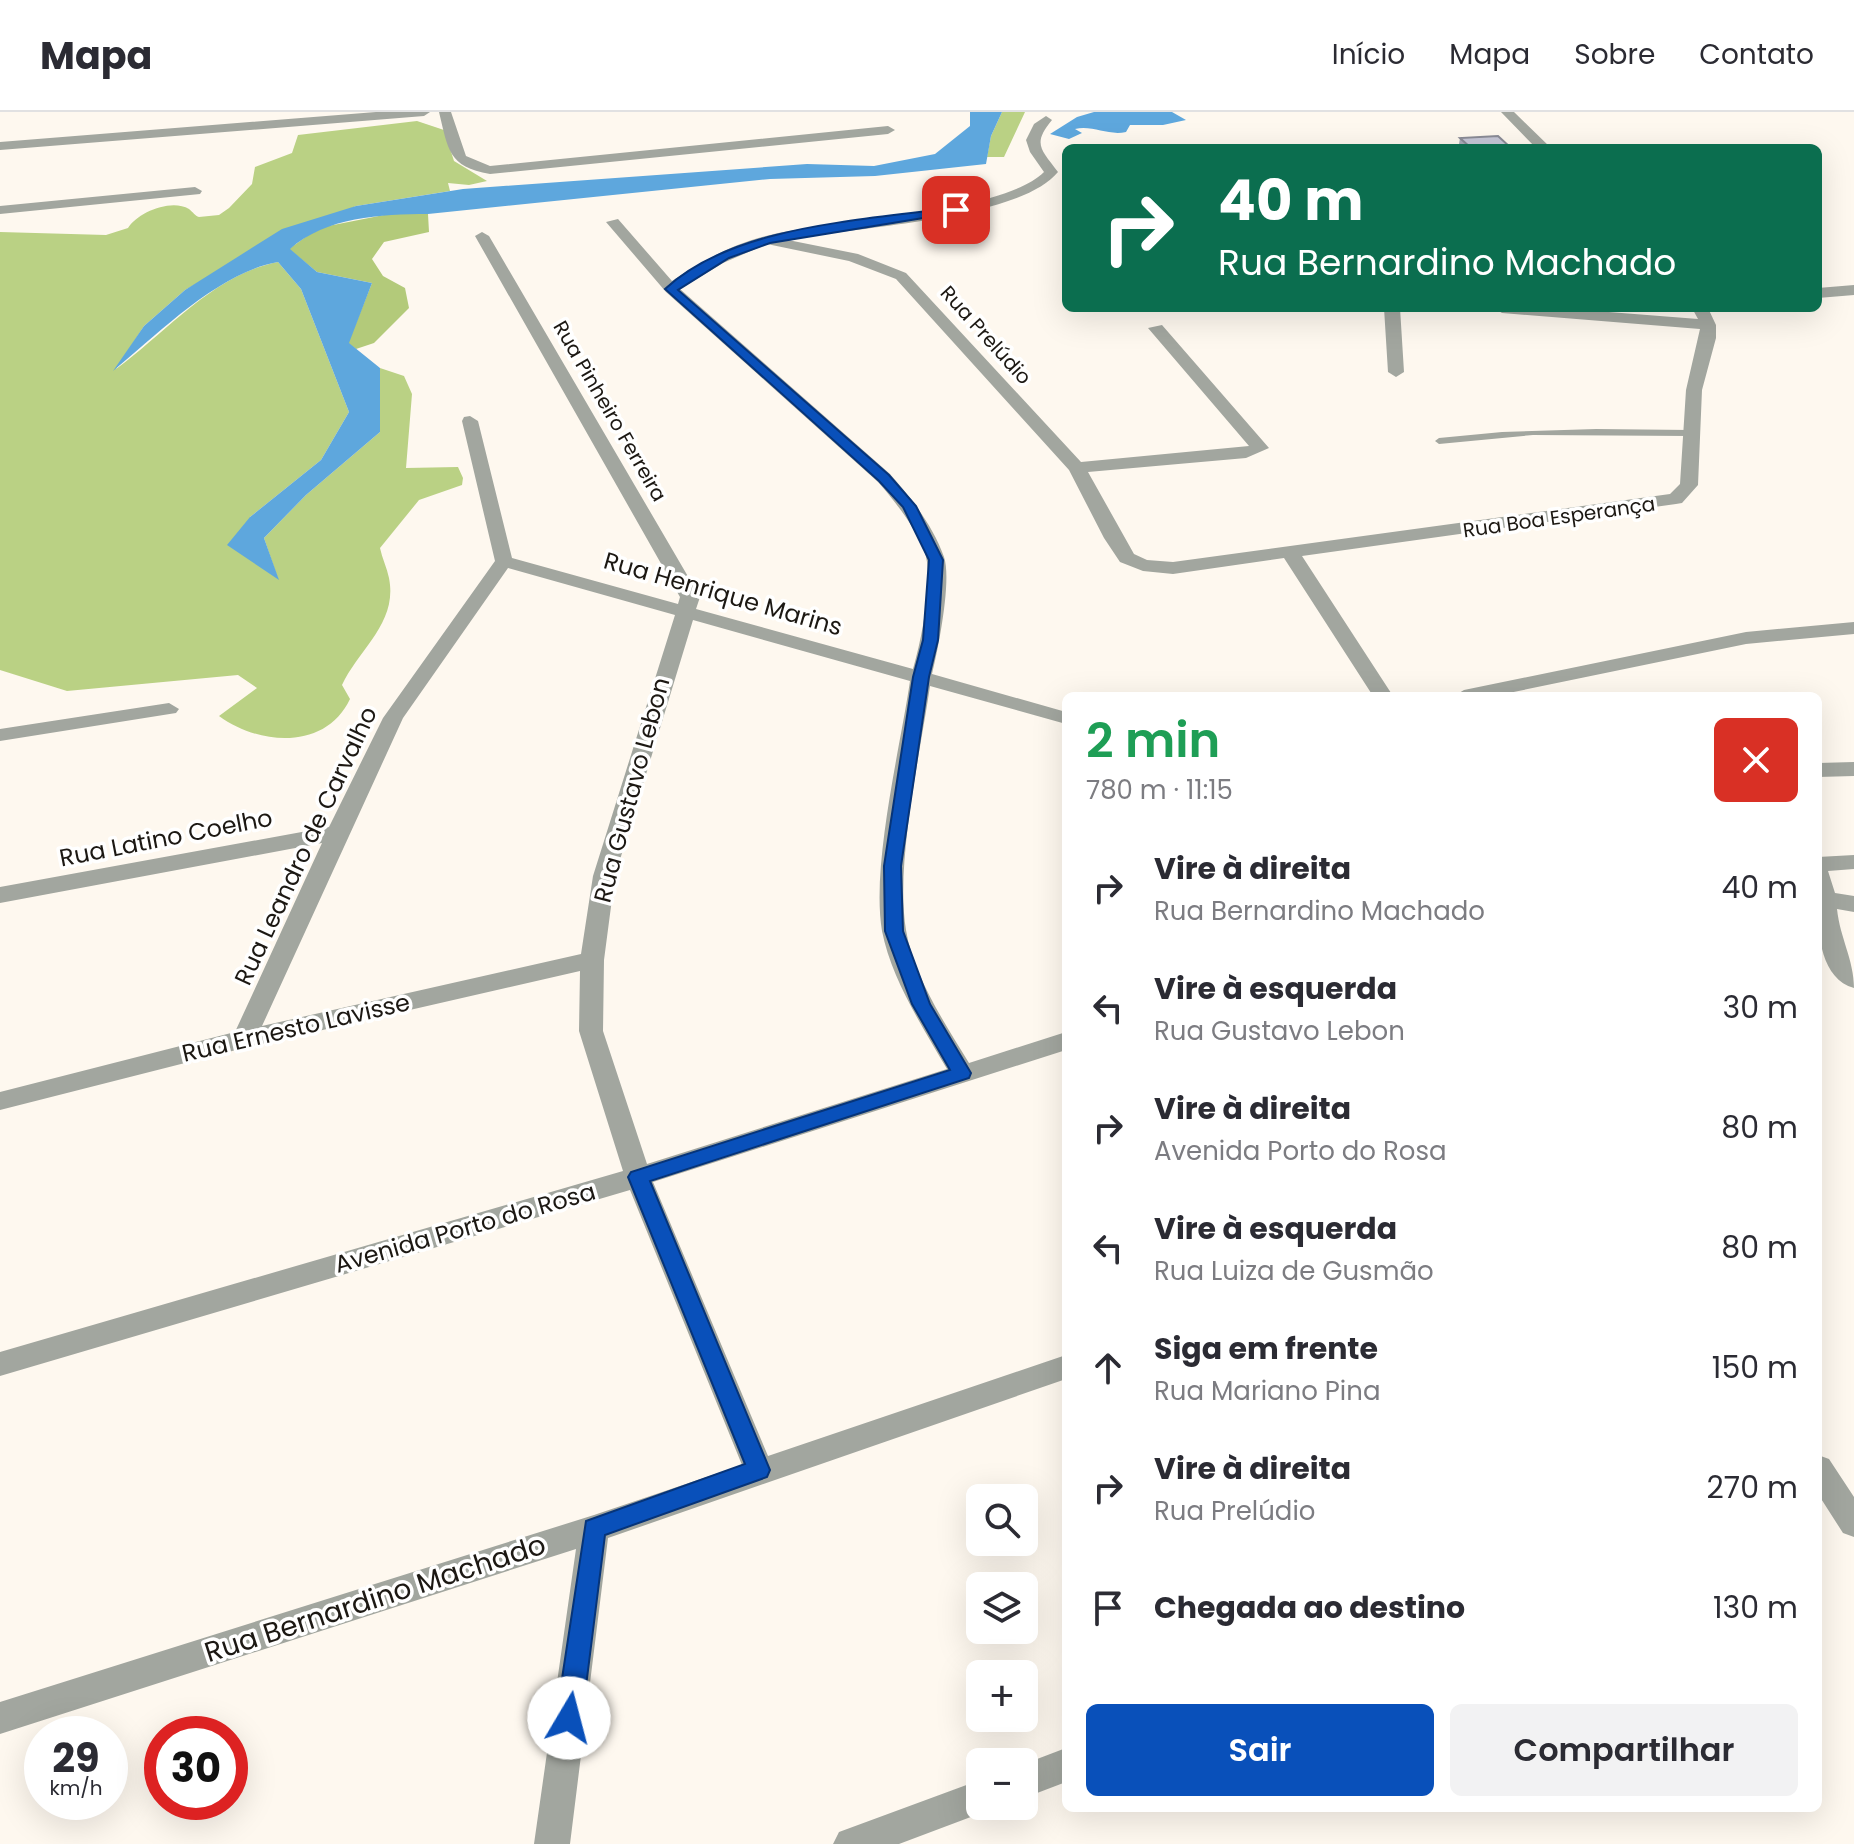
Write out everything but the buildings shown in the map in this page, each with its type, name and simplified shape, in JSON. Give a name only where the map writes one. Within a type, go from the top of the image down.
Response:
[{"type":"street","points":[[0,146],[424,112]]},
{"type":"street","points":[[445,112],[460,160],[471,167],[490,170],[888,130]]},
{"type":"street","points":[[1507,112],[1540,144]]},
{"type":"street","points":[[671,289],[725,256],[768,240],[978,206],[1038,186],[1047,180],[1051,172],[1035,155],[1031,141],[1032,134],[1046,120]]},
{"type":"street","points":[[0,210],[195,191]]},
{"type":"street","points":[[613,222],[671,289],[843,440],[909,506],[936,560],[931,640],[921,677],[893,866],[894,931],[921,1004],[962,1073]]},
{"type":"street","name":"Rua Pinheiro Ferreira","points":[[482,236],[685,583],[690,597],[687,610]]},
{"type":"street","name":"Rua Prelúdio","points":[[768,240],[853,257],[901,276],[1077,468],[1113,538]]},
{"type":"street","points":[[1822,293],[1854,290]]},
{"type":"street","points":[[1392,312],[1396,372]]},
{"type":"street","points":[[1603,312],[1704,316]]},
{"type":"street","name":"Rua Boa Esperança","points":[[1113,538],[1127,558],[1173,568],[1676,499],[1689,485],[1696,373],[1708,338],[1704,316]]},
{"type":"street","points":[[1077,468],[1246,453],[1260,448],[1156,328]]},
{"type":"street","points":[[470,421],[504,561]]},
{"type":"street","points":[[1291,554],[1380,692]]},
{"type":"street","name":"Rua Henrique Marins","points":[[504,561],[1062,717]]},
{"type":"street","name":"Rua Leandro de Carvalho","points":[[244,1039],[341,832],[363,776],[393,718],[504,561]]},
{"type":"street","name":"Rua Gustavo Lebon","points":[[687,610],[665,669],[604,876],[592,960],[591,1031],[638,1177],[759,1470]]},
{"type":"street","points":[[1483,692],[1746,638],[1854,628]]},
{"type":"street","points":[[0,735],[169,709]]},
{"type":"street","points":[[1822,770],[1854,769]]},
{"type":"street","name":"Rua Latino Coelho","points":[[0,895],[341,832]]},
{"type":"street","points":[[1822,864],[1854,862]]},
{"type":"street","points":[[1822,898],[1854,904]]},
{"type":"street","points":[[1822,908],[1829,945],[1840,965],[1854,980]]},
{"type":"street","name":"Rua Ernesto Lavisse","points":[[0,1101],[244,1039],[592,960]]},
{"type":"street","name":"Avenida Porto do Rosa","points":[[0,1364],[638,1177],[1062,1042]]},
{"type":"street","name":"Rua Bernardino Machado","points":[[0,1718],[594,1529],[1062,1368]]},
{"type":"street","points":[[1822,1475],[1854,1523]]},
{"type":"street","points":[[552,1844],[594,1529]]},
{"type":"street","points":[[1038,1776],[1062,1767]]},
{"type":"street","points":[[851,1844],[966,1802]]},
{"type":"lane","points":[[1439,441],[1491,433],[1690,433]]},
{"type":"green space","points":[[1002,112],[1025,112],[1004,157],[987,157],[991,136]]},
{"type":"green space","points":[[417,121],[444,130],[454,161],[487,181],[469,185],[448,183],[450,191],[356,206],[235,262],[185,290],[144,326],[116,369],[212,291],[255,269],[278,262],[301,289],[349,412],[321,460],[250,517],[278,579],[264,538],[306,495],[380,432],[380,368],[404,376],[412,394],[406,468],[458,467],[463,478],[462,485],[419,500],[380,548],[389,578],[388,609],[383,622],[342,685],[350,699],[339,716],[309,735],[272,737],[235,726],[219,716],[257,688],[238,675],[67,691],[0,670],[0,232],[106,235],[128,228],[147,212],[173,205],[189,209],[199,217],[219,215],[252,184],[255,167],[292,153],[298,135]]},
{"type":"green space","points":[[389,214],[428,214],[429,232],[384,242],[372,259],[383,276],[405,288],[409,308],[374,343],[356,349],[348,343],[372,283],[317,272],[289,249],[318,228]]},
{"type":"water","points":[[970,112],[1002,112],[991,136],[986,164],[875,176],[770,179],[373,217],[337,224],[304,238],[290,249],[317,272],[372,283],[349,343],[380,368],[380,432],[306,495],[264,538],[279,580],[227,545],[250,517],[321,460],[349,412],[301,289],[278,262],[256,268],[234,278],[191,306],[113,371],[144,326],[185,290],[282,229],[356,206],[463,189],[807,164],[874,166],[935,154],[970,126]]},
{"type":"water","points":[[1094,112],[1172,112],[1186,120],[1163,125],[1130,125],[1126,132],[1119,133],[1075,129],[1082,133],[1069,139],[1050,134],[1077,117]]},
{"type":"route","points":[[569,1718],[594,1529],[759,1470],[638,1177],[962,1073],[921,1004],[894,931],[893,866],[921,677],[931,640],[936,560],[909,506],[884,478],[671,289],[704,266],[768,240],[797,232],[956,210]]}]
